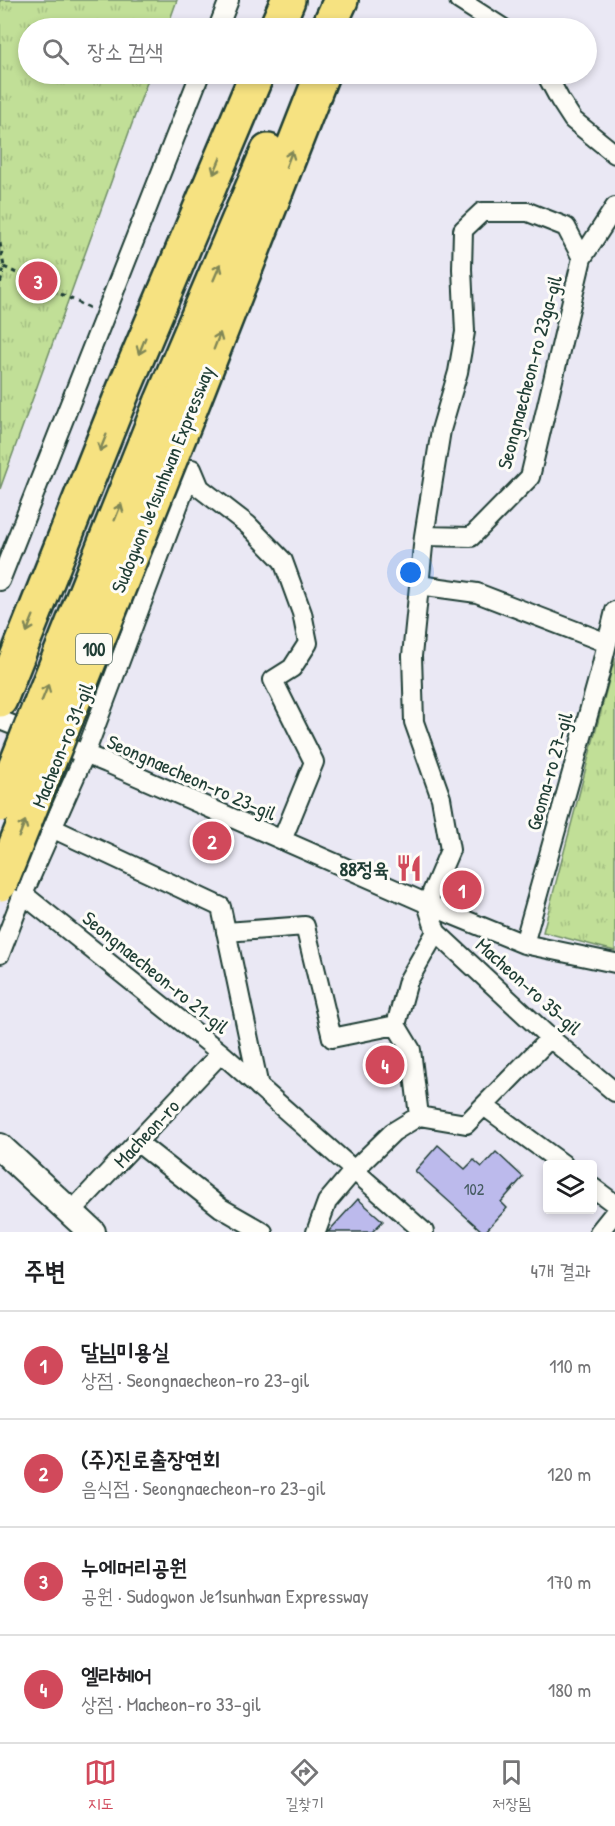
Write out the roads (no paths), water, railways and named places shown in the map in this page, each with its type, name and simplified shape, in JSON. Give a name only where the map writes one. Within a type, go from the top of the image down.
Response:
[{"type":"highway","points":[[280,18],[288,0]]},
{"type":"highway","points":[[333,18],[342,0]]},
{"type":"highway","points":[[344,18],[351,0]]},
{"type":"highway","points":[[0,700],[124,388],[253,84]]},
{"type":"highway","name":"Sudogwon Je1sunhwan Expressway","points":[[12,889],[175,409],[270,148],[301,84]]},
{"type":"highway","name":"Sudogwon Je1sunhwan Expressway","points":[[0,805],[318,84]]},
{"type":"street","points":[[222,18],[229,0]]},
{"type":"street","points":[[459,0],[487,18]]},
{"type":"street","points":[[0,581],[196,84]]},
{"type":"street","points":[[551,84],[573,120],[615,154]]},
{"type":"street","name":"Seongnaecheon-ro 23ga-gil","points":[[423,536],[471,537],[530,477],[582,258],[615,207]]},
{"type":"street","points":[[427,904],[450,850],[441,798],[414,722],[412,656],[423,536],[441,430],[458,372],[465,332],[463,230],[482,212],[528,212],[566,227],[582,258]]},
{"type":"street","name":"Macheon-ro 31-gil","points":[[0,954],[12,889],[52,828],[85,754],[192,469],[200,488]]},
{"type":"street","name":"Seongnaecheon-ro 23-gil","points":[[200,488],[248,525],[283,561],[302,613],[308,643],[292,668],[273,680],[314,762],[282,840]]},
{"type":"street","points":[[419,585],[477,592],[607,643]]},
{"type":"street","name":"Geoma-ro 27-gil","points":[[524,944],[615,611]]},
{"type":"street","name":"Seongnaecheon-ro 23-gil","points":[[0,720],[85,754],[427,904],[524,944],[615,963]]},
{"type":"street","name":"Seongnaecheon-ro 21-gil","points":[[52,828],[221,907],[259,1087]]},
{"type":"street","name":"Seongnaecheon-ro 21-gil","points":[[12,889],[221,1053],[424,1232]]},
{"type":"street","name":"Macheon-ro 35-gil","points":[[427,904],[436,932],[550,1038],[615,1092]]},
{"type":"street","points":[[226,932],[305,926],[332,1038],[396,1025]]},
{"type":"street","points":[[419,1116],[411,1050],[396,1025],[408,981],[436,932]]},
{"type":"street","points":[[316,1232],[327,1202],[354,1170],[393,1132],[419,1116],[466,1124],[550,1038]]},
{"type":"street","name":"Macheon-ro","points":[[71,1212],[221,1053]]},
{"type":"street","points":[[484,1106],[557,1160]]},
{"type":"street","points":[[137,1142],[221,1208],[263,1232]]},
{"type":"street","points":[[0,1147],[92,1232]]},
{"type":"street","points":[[597,1191],[615,1204]]},
{"type":"street","points":[[598,1232],[615,1212]]},
{"type":"place","name":"누에머리공원","points":[[38,281]]},
{"type":"place","name":"(주)진로출장연회","points":[[212,841]]},
{"type":"place","name":"88정육","points":[[409,868]]},
{"type":"place","name":"달님미용실","points":[[462,890]]},
{"type":"place","name":"엘라헤어","points":[[385,1065]]}]
